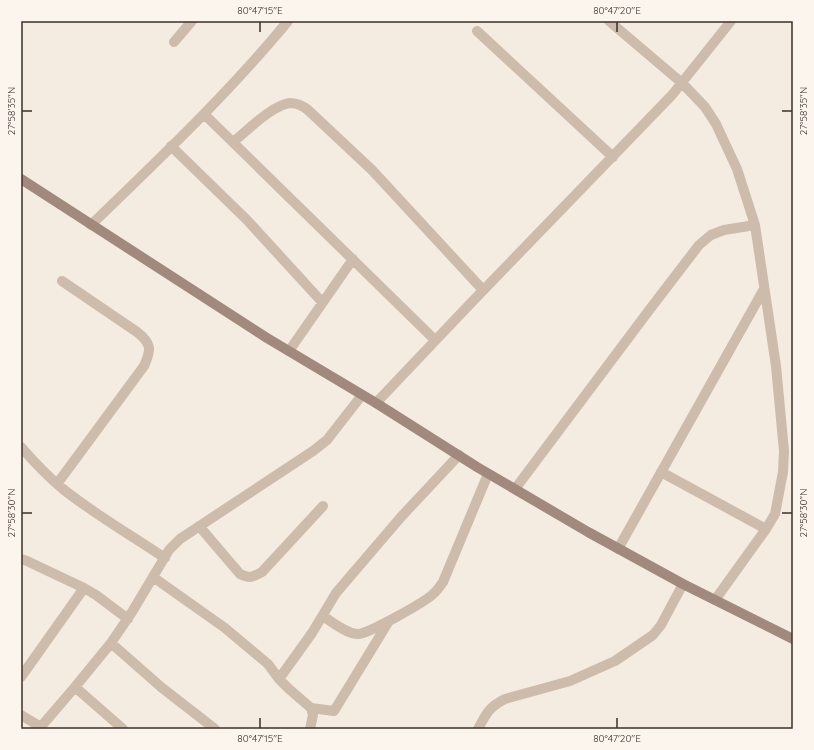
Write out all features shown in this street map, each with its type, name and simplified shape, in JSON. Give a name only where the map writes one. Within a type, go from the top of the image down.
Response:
[{"type":"street","points":[[174,42],[192,21]]},
{"type":"street","points":[[91,225],[204,114],[265,50],[288,21]]},
{"type":"street","points":[[609,21],[682,83],[705,107],[716,124],[737,169],[755,226],[776,366],[784,451],[783,472],[775,514],[766,529],[715,600]]},
{"type":"street","points":[[376,403],[672,95],[728,22]]},
{"type":"street","points":[[477,31],[612,157]]},
{"type":"street","points":[[233,142],[271,110],[282,105],[292,103],[301,105],[372,170],[483,290]]},
{"type":"street","points":[[204,114],[435,340]]},
{"type":"street","points":[[171,146],[247,220],[322,302]]},
{"type":"street","points":[[21,179],[267,338],[362,394],[488,474],[618,549],[793,639]]},
{"type":"street","points":[[515,489],[699,245],[711,235],[724,230],[755,226]]},
{"type":"street","points":[[289,351],[352,259]]},
{"type":"street","points":[[57,484],[144,366],[150,351],[145,339],[137,332],[62,281]]},
{"type":"street","points":[[618,549],[764,289]]},
{"type":"street","points":[[21,715],[40,728],[111,643],[169,550],[180,539],[313,451],[327,440],[362,394]]},
{"type":"street","points":[[22,452],[57,484],[90,509],[165,558]]},
{"type":"street","points":[[279,679],[312,633],[336,593],[344,583],[401,517],[459,455]]},
{"type":"street","points":[[661,472],[766,529]]},
{"type":"street","points":[[323,616],[349,632],[358,634],[389,621],[428,599],[435,593],[443,582],[488,474]]},
{"type":"street","points":[[199,526],[240,574],[245,577],[254,577],[262,572],[323,506]]},
{"type":"street","points":[[21,559],[84,588],[128,618]]},
{"type":"street","points":[[153,577],[225,628],[260,656],[279,679],[311,708],[313,715],[310,729]]},
{"type":"street","points":[[478,729],[486,713],[496,703],[505,699],[570,681],[615,661],[653,635],[661,625],[684,584]]},
{"type":"street","points":[[21,677],[84,588]]},
{"type":"street","points":[[311,708],[334,711],[389,621]]},
{"type":"street","points":[[111,643],[161,687],[215,729]]},
{"type":"street","points":[[75,687],[123,729]]}]
